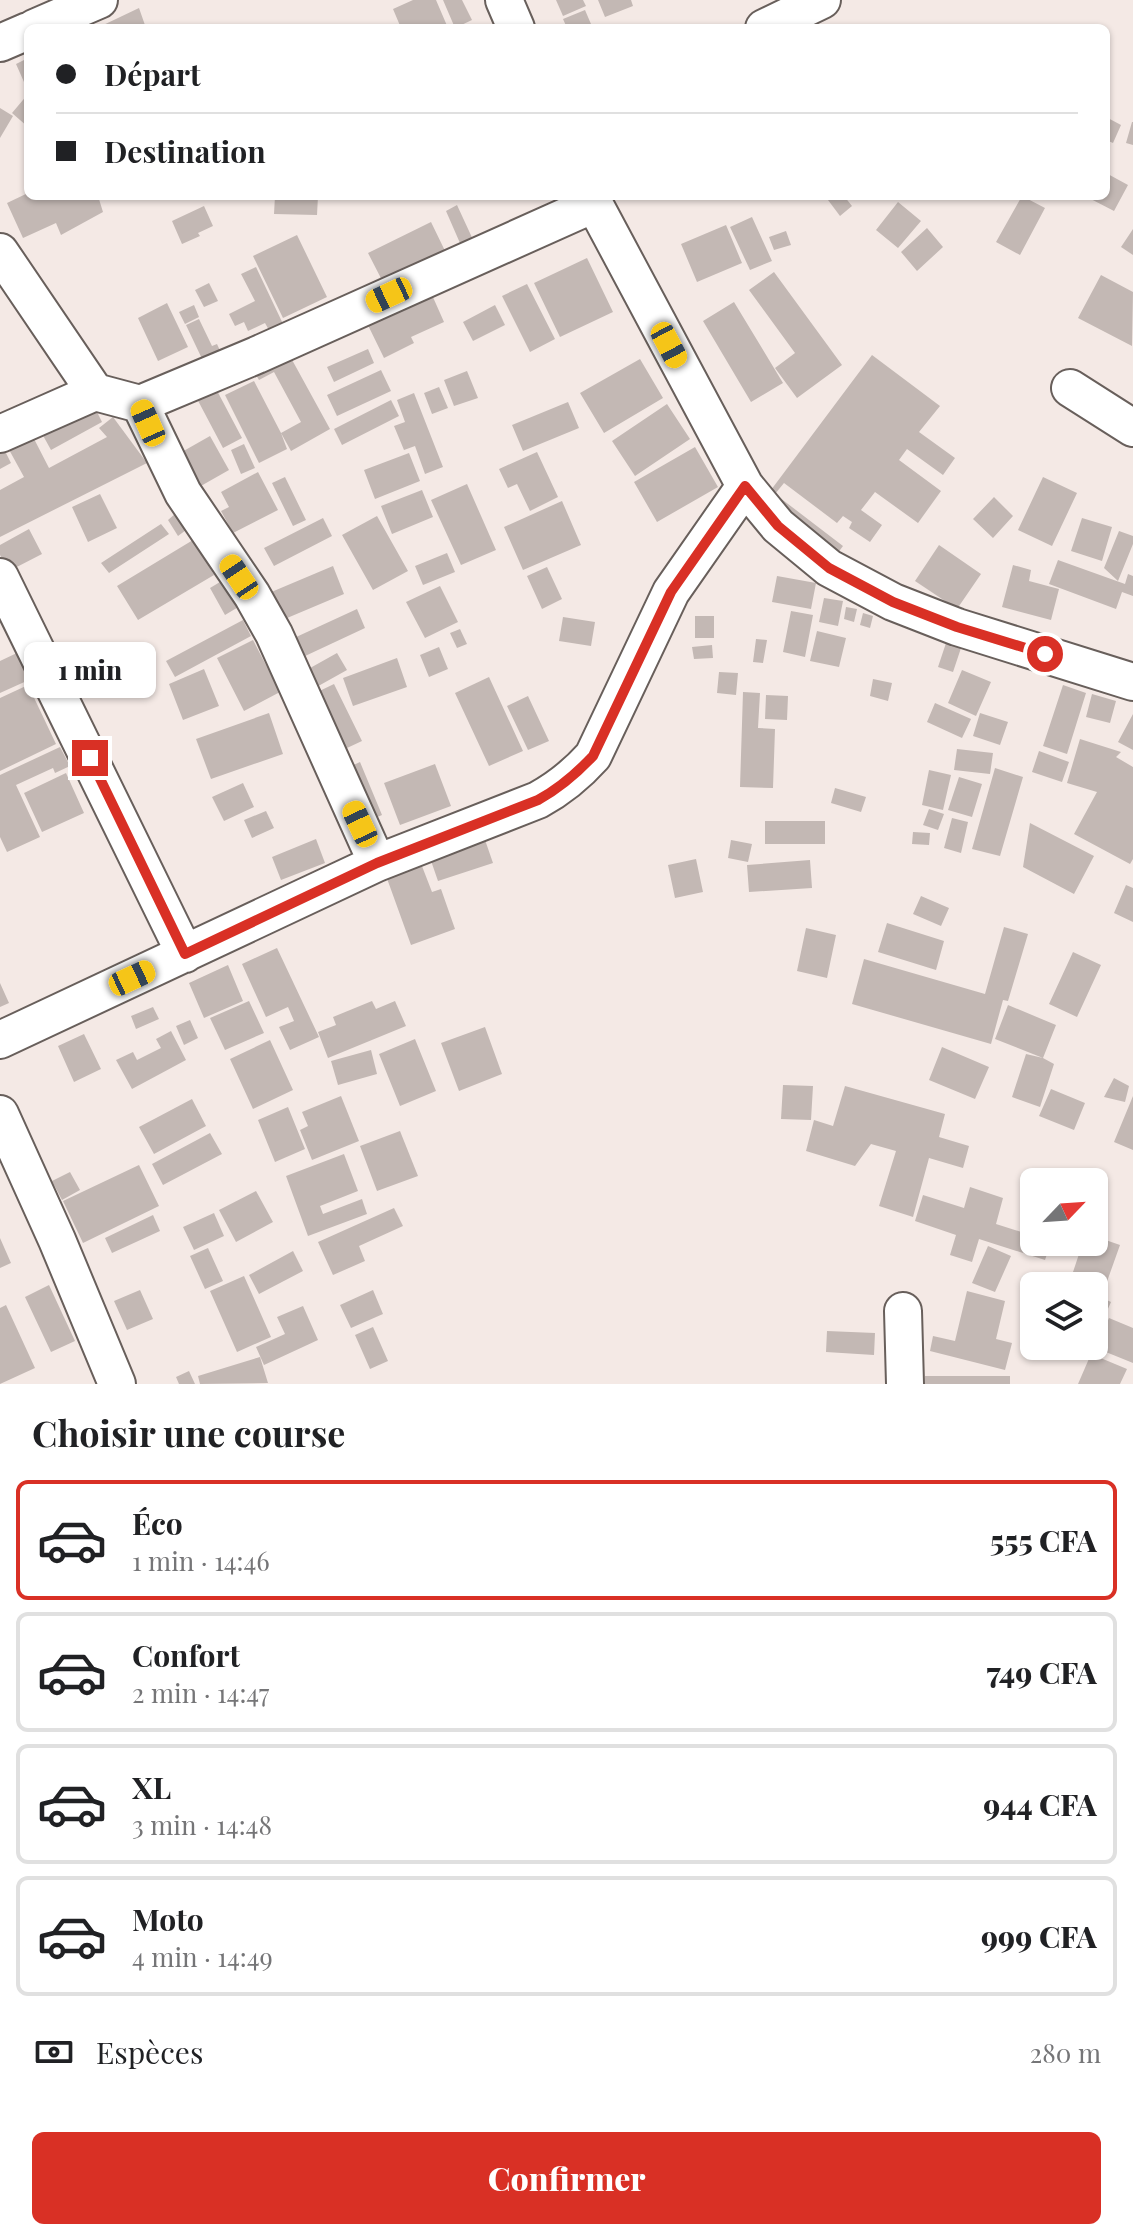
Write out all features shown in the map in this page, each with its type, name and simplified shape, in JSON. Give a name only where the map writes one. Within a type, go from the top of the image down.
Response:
[{"type":"street","points":[[43,24],[99,0]]},
{"type":"street","points":[[504,0],[514,24]]},
{"type":"street","points":[[772,24],[822,0]]},
{"type":"street","points":[[0,43],[24,33]]},
{"type":"street","points":[[0,434],[95,392],[140,404],[257,355],[592,200],[745,486],[778,526],[829,568],[893,602],[957,627],[1133,682]]},
{"type":"street","points":[[0,252],[95,392]]},
{"type":"street","points":[[1070,388],[1133,428]]},
{"type":"street","points":[[140,404],[183,493],[252,595],[274,634],[377,863]]},
{"type":"street","points":[[0,1040],[377,863],[538,800],[558,789],[593,756],[671,592],[745,486]]},
{"type":"street","points":[[0,577],[185,954]]},
{"type":"street","points":[[0,1114],[117,1384]]},
{"type":"street","points":[[903,1311],[905,1384]]},
{"type":"building","points":[[413,0],[436,0],[446,24],[399,24],[393,9]]},
{"type":"building","points":[[443,0],[462,0],[472,20],[453,24]]},
{"type":"building","points":[[556,0],[583,0],[586,6],[563,16]]},
{"type":"building","points":[[598,0],[631,0],[633,6],[605,17]]},
{"type":"building","points":[[139,8],[145,24],[105,24]]},
{"type":"building","points":[[585,10],[591,24],[565,24],[563,19]]},
{"type":"building","points":[[24,60],[24,82],[16,64]]},
{"type":"building","points":[[24,99],[24,124],[12,113]]},
{"type":"building","points":[[0,108],[13,116],[0,138]]},
{"type":"building","points":[[1110,119],[1121,125],[1113,143],[1110,142]]},
{"type":"building","points":[[1133,122],[1133,145],[1126,143]]},
{"type":"building","points":[[1110,175],[1128,185],[1114,211],[1093,200],[1110,200]]},
{"type":"building","points":[[24,195],[24,200],[99,200],[103,212],[61,235],[56,223],[23,238],[7,203]]},
{"type":"building","points":[[275,200],[318,200],[317,215],[274,214]]},
{"type":"building","points":[[828,200],[847,200],[852,206],[840,216]]},
{"type":"building","points":[[1020,200],[1030,200],[1045,208],[1020,255],[996,242]]},
{"type":"building","points":[[898,202],[921,221],[898,248],[876,230]]},
{"type":"building","points":[[457,205],[475,244],[463,250],[446,211]]},
{"type":"building","points":[[204,206],[213,226],[182,244],[172,221]]},
{"type":"building","points":[[752,217],[772,261],[750,270],[730,227]]},
{"type":"building","points":[[431,222],[448,257],[386,288],[368,253]]},
{"type":"building","points":[[726,225],[742,263],[697,282],[681,244]]},
{"type":"building","points":[[927,228],[943,247],[917,271],[901,252]]},
{"type":"building","points":[[1133,229],[1133,255],[1121,247]]},
{"type":"building","points":[[786,231],[791,245],[774,250],[769,237]]},
{"type":"building","points":[[297,235],[327,297],[283,318],[253,256]]},
{"type":"building","points":[[587,258],[613,312],[560,337],[534,283]]},
{"type":"building","points":[[256,267],[284,326],[270,332],[265,323],[248,331],[244,322],[235,326],[229,314],[255,301],[241,274]]},
{"type":"building","points":[[774,272],[842,365],[797,398],[775,368],[795,353],[749,290]]},
{"type":"building","points":[[1101,275],[1133,292],[1132,346],[1078,318]]},
{"type":"building","points":[[209,283],[218,301],[204,307],[195,290]]},
{"type":"building","points":[[527,284],[555,339],[530,352],[502,296]]},
{"type":"building","points":[[428,286],[444,322],[411,337],[414,343],[384,358],[364,317]]},
{"type":"building","points":[[734,302],[783,383],[751,402],[703,321]]},
{"type":"building","points":[[167,303],[188,347],[158,361],[138,318]]},
{"type":"building","points":[[194,305],[199,317],[185,324],[179,312]]},
{"type":"building","points":[[495,305],[505,325],[473,341],[463,322]]},
{"type":"building","points":[[199,319],[212,346],[217,344],[222,355],[204,363],[186,325]]},
{"type":"building","points":[[285,347],[330,429],[291,451],[281,433],[301,422],[274,372],[259,380],[251,366]]},
{"type":"building","points":[[368,349],[374,363],[334,382],[327,367]]},
{"type":"building","points":[[872,355],[940,406],[919,432],[955,458],[943,475],[907,449],[899,460],[941,491],[918,523],[875,492],[861,510],[882,525],[870,542],[849,528],[852,522],[843,516],[837,523],[784,483],[775,494],[771,490]]},
{"type":"building","points":[[640,359],[663,398],[604,433],[580,393]]},
{"type":"building","points":[[381,370],[391,391],[337,416],[327,395]]},
{"type":"building","points":[[467,371],[478,398],[454,406],[444,380]]},
{"type":"building","points":[[254,381],[287,449],[259,463],[225,395]]},
{"type":"building","points":[[214,385],[242,438],[223,448],[195,395]]},
{"type":"building","points":[[439,387],[448,408],[432,414],[424,393]]},
{"type":"building","points":[[414,393],[443,467],[425,474],[415,446],[404,450],[394,426],[405,422],[397,400]]},
{"type":"building","points":[[391,400],[399,416],[342,445],[334,429]]},
{"type":"building","points":[[92,402],[102,422],[51,450],[40,430]]},
{"type":"building","points":[[568,402],[579,428],[523,451],[512,425]]},
{"type":"building","points":[[667,404],[690,439],[635,476],[612,441]]},
{"type":"building","points":[[113,417],[147,463],[0,537],[0,490],[24,477],[7,446],[31,433],[49,468],[107,437],[99,428]]},
{"type":"building","points":[[210,436],[229,470],[192,491],[173,457]]},
{"type":"building","points":[[244,444],[255,468],[241,474],[231,450]]},
{"type":"building","points":[[695,447],[718,487],[657,522],[634,482]]},
{"type":"building","points":[[4,449],[11,463],[0,469],[0,451]]},
{"type":"building","points":[[537,452],[558,497],[530,511],[517,484],[508,488],[499,469]]},
{"type":"building","points":[[409,453],[420,481],[375,499],[364,470]]},
{"type":"building","points":[[258,472],[278,510],[233,533],[221,511],[229,507],[221,492]]},
{"type":"building","points":[[285,477],[306,520],[293,526],[272,483]]},
{"type":"building","points":[[1043,477],[1077,493],[1052,546],[1018,530]]},
{"type":"building","points":[[467,484],[496,550],[461,565],[431,500]]},
{"type":"building","points":[[422,490],[433,517],[392,534],[381,506]]},
{"type":"building","points":[[100,494],[117,528],[88,542],[72,507]]},
{"type":"building","points":[[775,494],[843,546],[837,554],[769,503]]},
{"type":"building","points":[[994,497],[1013,516],[993,538],[973,519]]},
{"type":"building","points":[[562,501],[581,545],[523,570],[504,527]]},
{"type":"building","points":[[175,514],[186,530],[178,536],[168,520]]},
{"type":"building","points":[[377,516],[408,571],[373,590],[342,535]]},
{"type":"building","points":[[323,518],[332,536],[274,566],[264,548]]},
{"type":"building","points":[[1082,518],[1112,527],[1102,561],[1071,551]]},
{"type":"building","points":[[161,524],[169,534],[109,573],[101,563]]},
{"type":"building","points":[[29,529],[42,554],[9,571],[0,555],[0,545]]},
{"type":"building","points":[[1119,531],[1133,536],[1133,544],[1118,581],[1104,568]]},
{"type":"building","points":[[193,540],[214,575],[138,620],[117,586]]},
{"type":"building","points":[[939,545],[981,574],[957,609],[915,581]]},
{"type":"building","points":[[447,553],[455,572],[423,585],[415,566]]},
{"type":"building","points":[[1058,560],[1125,584],[1128,574],[1133,576],[1133,596],[1122,592],[1116,609],[1049,584]]},
{"type":"building","points":[[1013,565],[1031,570],[1029,581],[1059,589],[1051,620],[1002,607]]},
{"type":"building","points":[[333,566],[344,594],[280,621],[269,593]]},
{"type":"building","points":[[547,567],[562,599],[542,609],[527,576]]},
{"type":"building","points":[[777,576],[816,583],[811,609],[772,602]]},
{"type":"building","points":[[225,579],[240,606],[225,615],[210,588]]},
{"type":"building","points":[[440,586],[458,622],[425,638],[406,602]]},
{"type":"building","points":[[824,598],[843,601],[838,626],[819,622]]},
{"type":"building","points":[[846,607],[857,609],[854,622],[844,619]]},
{"type":"building","points":[[357,609],[365,628],[303,657],[294,638]]},
{"type":"building","points":[[791,611],[813,615],[805,657],[783,652]]},
{"type":"building","points":[[863,613],[873,616],[870,628],[860,625]]},
{"type":"building","points":[[695,616],[714,616],[714,638],[695,638]]},
{"type":"building","points":[[563,617],[595,622],[591,646],[559,641]]},
{"type":"building","points":[[243,620],[251,636],[175,677],[166,661]]},
{"type":"building","points":[[460,629],[467,644],[457,648],[450,633]]},
{"type":"building","points":[[817,631],[846,638],[839,667],[810,661]]},
{"type":"building","points":[[756,639],[767,640],[763,663],[753,662]]},
{"type":"building","points":[[253,640],[280,692],[244,711],[217,658]]},
{"type":"building","points":[[946,643],[961,648],[953,672],[938,667]]},
{"type":"building","points":[[712,645],[713,658],[694,659],[692,647]]},
{"type":"building","points":[[439,647],[448,669],[429,677],[420,655]]},
{"type":"building","points":[[19,652],[31,679],[0,693],[0,661]]},
{"type":"building","points":[[337,653],[347,670],[313,689],[303,672]]},
{"type":"building","points":[[397,658],[407,687],[353,706],[343,678]]},
{"type":"building","points":[[204,669],[219,706],[183,720],[169,684]]},
{"type":"building","points":[[962,670],[991,682],[976,716],[948,703]]},
{"type":"building","points":[[719,672],[738,673],[736,695],[717,693]]},
{"type":"building","points":[[489,677],[523,751],[489,766],[455,693]]},
{"type":"building","points":[[873,679],[892,683],[888,701],[870,696]]},
{"type":"building","points":[[334,684],[362,741],[347,748],[351,757],[339,763],[307,697]]},
{"type":"building","points":[[28,685],[56,744],[0,771],[0,698]]},
{"type":"building","points":[[1063,685],[1086,693],[1067,754],[1043,746]]},
{"type":"building","points":[[743,692],[760,693],[758,728],[775,729],[773,788],[740,787]]},
{"type":"building","points":[[1092,694],[1116,701],[1110,723],[1086,717]]},
{"type":"building","points":[[766,695],[788,696],[787,720],[765,719]]},
{"type":"building","points":[[528,696],[549,741],[528,750],[507,706]]},
{"type":"building","points":[[935,703],[971,719],[962,738],[927,722]]},
{"type":"building","points":[[269,713],[283,754],[211,779],[196,739]]},
{"type":"building","points":[[980,713],[1008,722],[1000,745],[973,736]]},
{"type":"building","points":[[1133,714],[1133,750],[1118,742]]},
{"type":"building","points":[[1080,739],[1121,752],[1116,757],[1133,767],[1133,859],[1130,864],[1074,834],[1097,792],[1067,783]]},
{"type":"building","points":[[60,747],[70,766],[55,773],[53,768],[16,785],[40,837],[7,852],[0,837],[0,775]]},
{"type":"building","points":[[957,749],[993,753],[990,774],[954,770]]},
{"type":"building","points":[[1039,751],[1069,762],[1062,782],[1032,772]]},
{"type":"building","points":[[360,762],[382,815],[366,822],[345,769]]},
{"type":"building","points":[[435,764],[451,806],[400,825],[384,783]]},
{"type":"building","points":[[995,768],[1023,777],[1000,856],[972,849]]},
{"type":"building","points":[[929,770],[951,775],[943,810],[922,805]]},
{"type":"building","points":[[66,773],[84,813],[42,832],[24,793]]},
{"type":"building","points":[[959,777],[982,784],[972,817],[948,810]]},
{"type":"building","points":[[243,783],[254,807],[224,821],[212,797]]},
{"type":"building","points":[[835,788],[866,797],[861,812],[831,803]]},
{"type":"building","points":[[929,809],[944,814],[938,830],[923,825]]},
{"type":"building","points":[[266,811],[274,828],[252,838],[244,820]]},
{"type":"building","points":[[952,818],[968,822],[961,853],[944,848]]},
{"type":"building","points":[[765,821],[825,821],[825,844],[765,844]]},
{"type":"building","points":[[1030,823],[1094,856],[1074,894],[1023,867]]},
{"type":"building","points":[[913,832],[930,833],[929,845],[912,844]]},
{"type":"building","points":[[484,837],[493,863],[438,881],[429,855]]},
{"type":"building","points":[[316,839],[325,863],[281,880],[272,857]]},
{"type":"building","points":[[731,840],[752,844],[748,862],[728,858]]},
{"type":"building","points":[[696,859],[703,892],[675,898],[668,865]]},
{"type":"building","points":[[810,860],[812,888],[749,892],[747,865]]},
{"type":"building","points":[[420,861],[432,892],[441,889],[455,929],[411,945],[385,873]]},
{"type":"building","points":[[1126,885],[1133,888],[1133,922],[1114,913]]},
{"type":"building","points":[[921,896],[949,908],[941,926],[913,914]]},
{"type":"building","points":[[887,923],[944,941],[936,970],[878,952]]},
{"type":"building","points":[[1004,927],[1028,934],[1008,1001],[1003,1000],[991,1044],[852,1004],[864,959],[985,994]]},
{"type":"building","points":[[806,928],[836,935],[827,978],[797,971]]},
{"type":"building","points":[[277,948],[319,1037],[290,1050],[279,1027],[294,1021],[288,1007],[266,1017],[242,964]]},
{"type":"building","points":[[1073,952],[1101,965],[1077,1017],[1049,1004]]},
{"type":"building","points":[[228,965],[243,1001],[204,1018],[189,983]]},
{"type":"building","points":[[0,983],[9,1003],[0,1007]]},
{"type":"building","points":[[249,1001],[264,1033],[225,1050],[210,1018]]},
{"type":"building","points":[[372,1001],[376,1009],[395,1001],[406,1026],[328,1058],[318,1032],[336,1025],[333,1017]]},
{"type":"building","points":[[1008,1005],[1056,1025],[1043,1058],[995,1039]]},
{"type":"building","points":[[153,1007],[159,1019],[136,1029],[131,1016]]},
{"type":"building","points":[[190,1020],[198,1038],[184,1045],[176,1026]]},
{"type":"building","points":[[485,1027],[502,1074],[459,1091],[441,1043]]},
{"type":"building","points":[[171,1031],[186,1060],[132,1089],[116,1060],[133,1052],[137,1060],[161,1048],[156,1039]]},
{"type":"building","points":[[84,1034],[101,1069],[74,1082],[58,1046]]},
{"type":"building","points":[[415,1039],[436,1091],[400,1106],[379,1054]]},
{"type":"building","points":[[270,1040],[293,1090],[253,1109],[230,1059]]},
{"type":"building","points":[[942,1047],[989,1067],[975,1099],[929,1080]]},
{"type":"building","points":[[371,1050],[377,1074],[338,1085],[331,1061]]},
{"type":"building","points":[[1026,1054],[1054,1064],[1040,1107],[1012,1097]]},
{"type":"building","points":[[1114,1078],[1129,1086],[1125,1102],[1104,1097]]},
{"type":"building","points":[[783,1085],[813,1086],[811,1120],[781,1119]]},
{"type":"building","points":[[845,1086],[945,1114],[939,1137],[969,1146],[963,1168],[929,1158],[913,1217],[879,1206],[896,1151],[871,1144],[855,1166],[806,1151],[814,1120],[833,1126]]},
{"type":"building","points":[[1051,1089],[1085,1103],[1074,1130],[1039,1116]]},
{"type":"building","points":[[341,1096],[359,1141],[312,1160],[300,1130],[308,1126],[302,1112]]},
{"type":"building","points":[[1133,1096],[1133,1150],[1114,1142]]},
{"type":"building","points":[[192,1099],[206,1126],[154,1154],[139,1127]]},
{"type":"building","points":[[288,1107],[305,1149],[275,1162],[258,1120]]},
{"type":"building","points":[[400,1131],[418,1176],[377,1191],[360,1146]]},
{"type":"building","points":[[210,1133],[222,1154],[163,1185],[152,1164]]},
{"type":"building","points":[[344,1154],[358,1191],[320,1206],[323,1214],[362,1199],[367,1214],[308,1236],[286,1176]]},
{"type":"building","points":[[139,1165],[159,1206],[83,1243],[63,1201]]},
{"type":"building","points":[[70,1172],[80,1190],[62,1200],[52,1181]]},
{"type":"building","points":[[970,1187],[1003,1198],[996,1224],[1020,1232],[1020,1252],[979,1239],[972,1262],[950,1255],[956,1235],[915,1221],[923,1195],[964,1208]]},
{"type":"building","points":[[256,1191],[273,1222],[236,1242],[219,1210]]},
{"type":"building","points":[[394,1208],[403,1226],[359,1246],[365,1261],[333,1275],[318,1242]]},
{"type":"building","points":[[214,1213],[224,1236],[194,1250],[183,1227]]},
{"type":"building","points":[[153,1215],[160,1231],[112,1253],[105,1238]]},
{"type":"building","points":[[0,1238],[11,1263],[0,1268]]},
{"type":"building","points":[[1108,1241],[1120,1245],[1108,1279],[1108,1272],[1073,1272],[1078,1256],[1108,1256]]},
{"type":"building","points":[[988,1246],[1011,1256],[995,1292],[972,1283]]},
{"type":"building","points":[[208,1248],[223,1281],[205,1289],[190,1256]]},
{"type":"building","points":[[293,1251],[303,1271],[259,1294],[249,1275]]},
{"type":"building","points":[[244,1276],[271,1337],[237,1352],[210,1291]]},
{"type":"building","points":[[49,1285],[75,1341],[51,1352],[25,1297]]},
{"type":"building","points":[[140,1290],[153,1319],[127,1330],[114,1301]]},
{"type":"building","points":[[373,1290],[383,1314],[351,1328],[340,1305]]},
{"type":"building","points":[[967,1291],[1005,1301],[996,1339],[1012,1343],[1005,1370],[930,1351],[933,1336],[955,1341]]},
{"type":"building","points":[[6,1305],[35,1368],[0,1384],[0,1308]]},
{"type":"building","points":[[303,1306],[318,1340],[264,1365],[256,1347],[285,1334],[277,1317]]},
{"type":"building","points":[[1109,1318],[1133,1328],[1133,1363],[1108,1353]]},
{"type":"building","points":[[373,1327],[388,1361],[370,1369],[355,1335]]},
{"type":"building","points":[[827,1331],[875,1333],[874,1355],[826,1352]]},
{"type":"building","points":[[260,1357],[268,1383],[200,1384],[198,1376]]},
{"type":"building","points":[[1088,1360],[1105,1360],[1127,1369],[1120,1384],[1078,1384]]},
{"type":"building","points":[[189,1371],[195,1384],[179,1384],[176,1377]]},
{"type":"building","points":[[925,1376],[1010,1376],[1010,1384],[925,1384]]},
{"type":"route","points":[[90,758],[185,954],[377,863],[538,800],[576,775],[593,756],[671,592],[745,486],[778,526],[829,568],[893,602],[957,627],[1045,654]]}]
